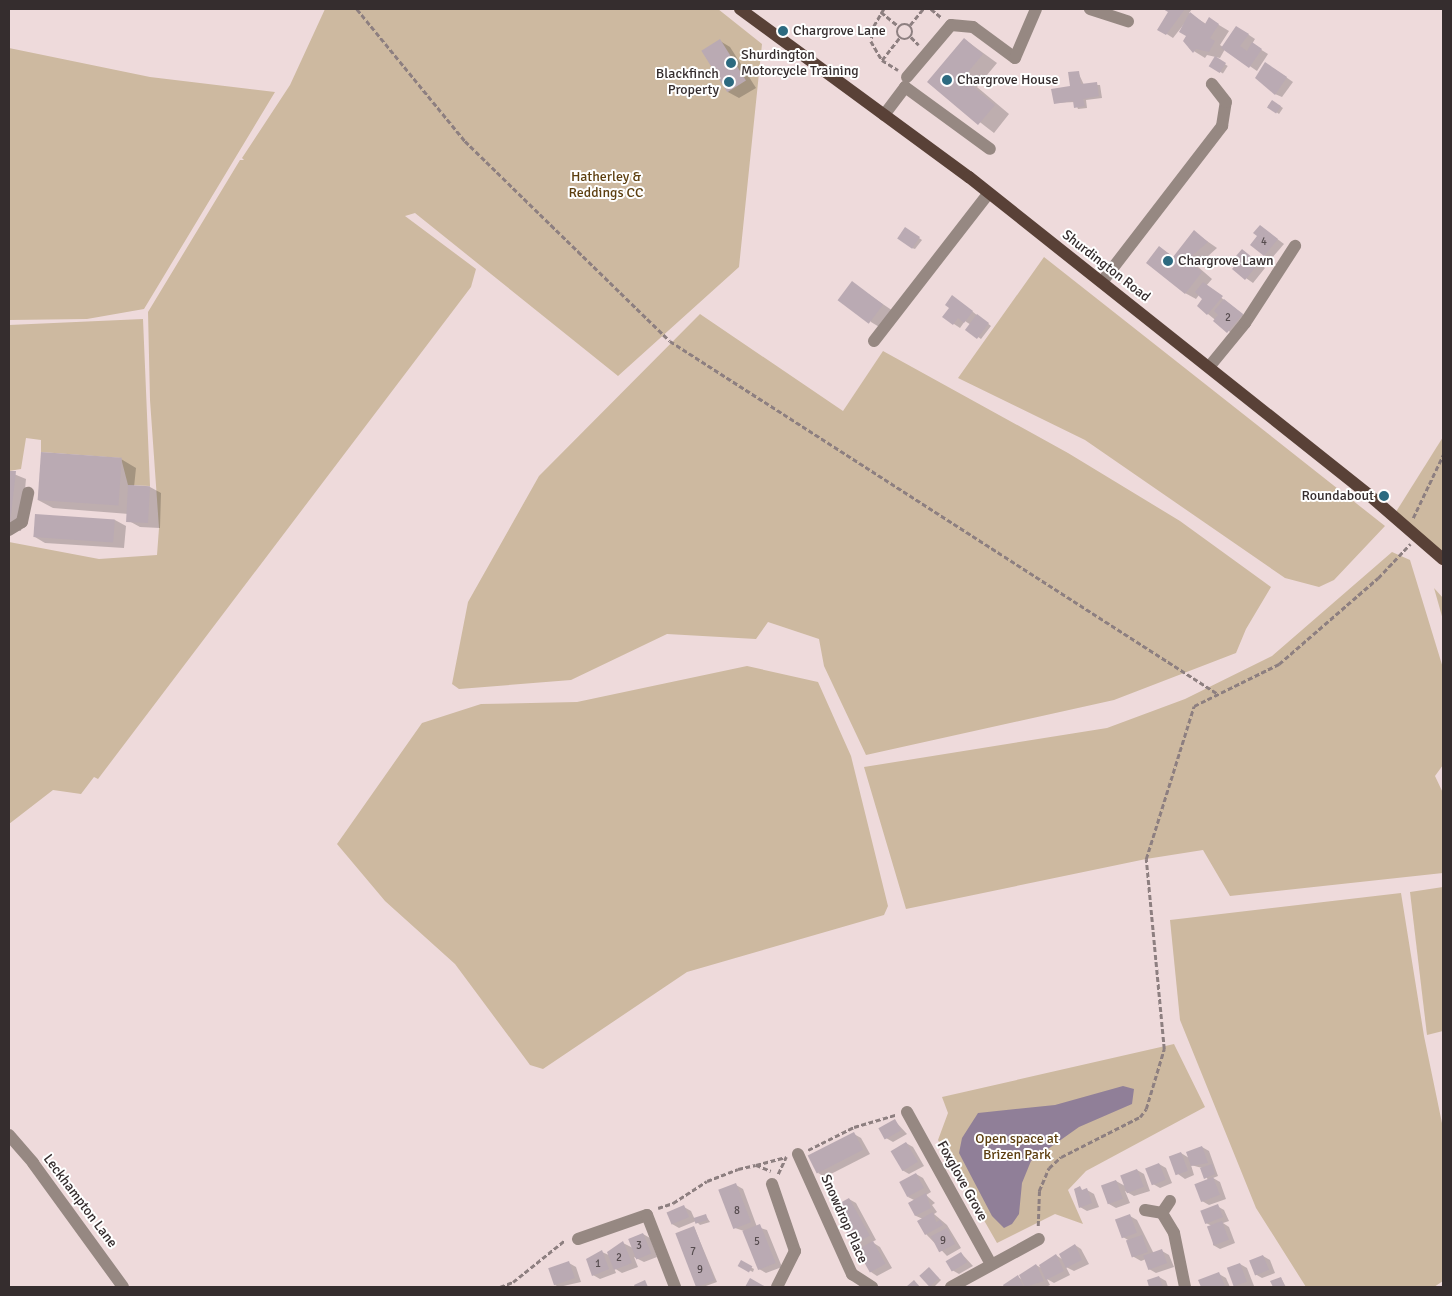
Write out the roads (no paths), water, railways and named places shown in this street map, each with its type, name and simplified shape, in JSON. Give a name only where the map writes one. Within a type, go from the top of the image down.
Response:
[{"type":"main road","name":"Shurdington Road","points":[[743,10],[989,193],[1209,367],[1413,532],[1443,559]]},
{"type":"street","points":[[907,76],[951,25],[973,26],[1015,58],[1036,9]]},
{"type":"street","points":[[1090,9],[1128,21]]},
{"type":"street","points":[[1102,282],[1222,126],[1226,102],[1212,84]]},
{"type":"street","points":[[884,115],[905,87],[990,149]]},
{"type":"street","points":[[874,341],[989,193]]},
{"type":"street","points":[[1209,367],[1245,324],[1295,246]]},
{"type":"street","points":[[9,530],[22,522],[28,492]]},
{"type":"street","name":"Foxglove Grove","points":[[907,1112],[991,1264]]},
{"type":"street","name":"Leckhampton Lane","points":[[9,1135],[33,1163],[123,1287]]},
{"type":"street","name":"Snowdrop Place","points":[[792,1156],[852,1274],[872,1287]]},
{"type":"street","points":[[776,1180],[795,1251],[777,1287]]},
{"type":"street","points":[[1162,1213],[1170,1201]]},
{"type":"street","points":[[1145,1210],[1162,1213],[1174,1233],[1186,1287]]},
{"type":"street","points":[[573,1236],[647,1215],[675,1287]]},
{"type":"street","points":[[951,1287],[1039,1239]]},
{"type":"place","name":"Chargrove Lane","points":[[783,31]]},
{"type":"place","name":"Shurdington Motorcycle Training","points":[[731,63]]},
{"type":"place","name":"Chargrove House","points":[[947,80]]},
{"type":"place","name":"Blackfinch Property","points":[[729,82]]},
{"type":"place","name":"Chargrove Lawn","points":[[1168,261]]},
{"type":"place","name":"Roundabout","points":[[1384,496]]},
{"type":"park label","name":"Hatherley & Reddings CC","points":[[606,186]]},
{"type":"park label","name":"Open space at Brizen Park","points":[[1017,1148]]}]
